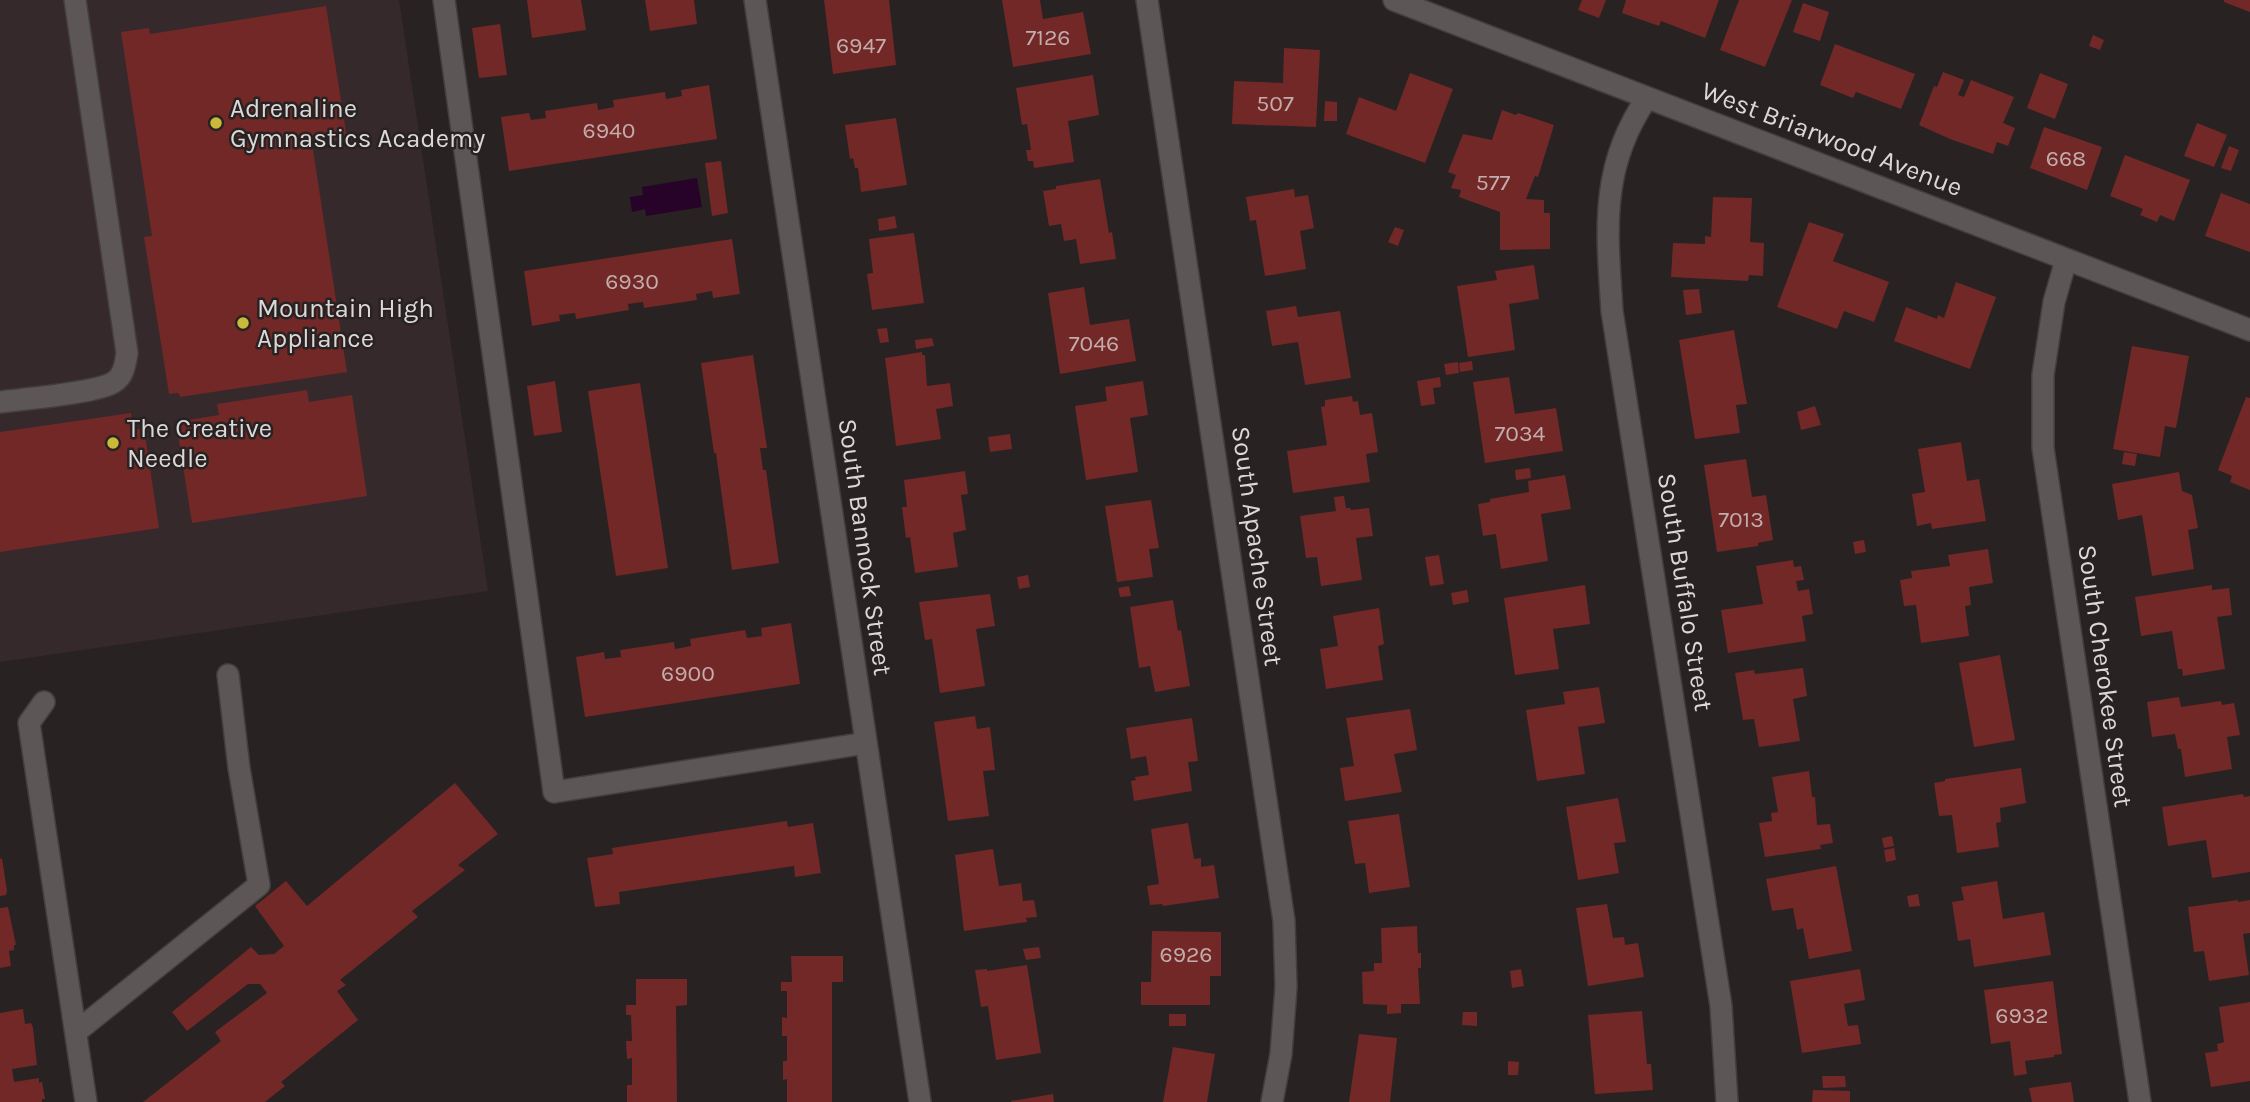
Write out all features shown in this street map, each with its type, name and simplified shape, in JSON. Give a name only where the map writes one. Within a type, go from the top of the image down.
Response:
[{"type":"street","points":[[0,402],[99,388],[115,382],[124,371],[128,353],[75,0]]},
{"type":"street","points":[[444,0],[554,792],[866,743]]},
{"type":"street","name":"South Bannock Street","points":[[755,0],[920,1102]]},
{"type":"street","name":"South Apache Street","points":[[1147,0],[1284,920],[1286,987],[1281,1054],[1272,1102]]},
{"type":"street","name":"West Briarwood Avenue","points":[[1394,0],[2250,330]]},
{"type":"street","name":"South Buffalo Street","points":[[1647,98],[1635,114],[1617,158],[1612,180],[1607,220],[1612,311],[1721,1006],[1727,1102]]},
{"type":"street","name":"South Cherokee Street","points":[[2066,260],[2054,302],[2043,375],[2043,448],[2140,1102]]},
{"type":"street","points":[[76,1032],[259,885],[239,768],[228,675]]},
{"type":"street","points":[[44,702],[29,723],[86,1102]]},
{"type":"shaded area","points":[[0,0],[399,0],[488,591],[0,662]]},
{"type":"shaded area","points":[[697,178],[702,207],[646,216],[645,209],[632,212],[630,197],[643,195],[642,187]]},
{"type":"building","points":[[527,0],[581,0],[586,30],[532,38]]},
{"type":"building","points":[[645,0],[694,0],[697,24],[650,31]]},
{"type":"building","points":[[824,0],[889,0],[896,65],[833,74]]},
{"type":"building","points":[[1002,0],[1040,0],[1043,19],[1083,12],[1091,54],[1013,67]]},
{"type":"building","points":[[1582,0],[1606,0],[1599,18],[1578,10]]},
{"type":"building","points":[[1626,0],[1719,0],[1705,38],[1661,21],[1659,26],[1622,13]]},
{"type":"building","points":[[1739,0],[1792,0],[1765,67],[1720,50]]},
{"type":"building","points":[[2250,0],[2250,12],[2224,2]]},
{"type":"building","points":[[1803,3],[1829,12],[1820,41],[1793,32]]},
{"type":"building","points":[[326,6],[347,138],[312,143],[347,372],[180,397],[179,393],[169,394],[144,237],[152,236],[121,32],[149,28],[150,34]]},
{"type":"building","points":[[500,24],[507,75],[479,78],[472,28]]},
{"type":"building","points":[[2093,35],[2104,40],[2100,50],[2089,46]]},
{"type":"building","points":[[1835,44],[1915,74],[1901,109],[1856,92],[1853,98],[1820,85]]},
{"type":"building","points":[[1284,48],[1320,50],[1316,127],[1232,124],[1234,81],[1283,83]]},
{"type":"building","points":[[1943,72],[1964,80],[1958,95],[1964,97],[1971,80],[2014,97],[2003,123],[2015,128],[2008,146],[1997,142],[1993,154],[1919,125],[1934,86],[1937,87]]},
{"type":"building","points":[[1410,73],[1453,89],[1425,163],[1346,134],[1359,97],[1396,111]]},
{"type":"building","points":[[2040,73],[2068,84],[2055,119],[2027,108]]},
{"type":"building","points":[[1093,75],[1099,115],[1068,121],[1074,162],[1034,168],[1033,161],[1028,161],[1026,150],[1031,150],[1027,124],[1022,125],[1016,88]]},
{"type":"building","points":[[709,85],[717,139],[509,171],[501,117],[529,113],[531,120],[546,118],[545,111],[597,103],[598,110],[614,107],[613,100],[665,92],[666,99],[682,96],[681,90]]},
{"type":"building","points":[[1325,101],[1337,102],[1337,121],[1324,121]]},
{"type":"building","points":[[1502,110],[1554,125],[1538,177],[1535,176],[1526,199],[1544,200],[1544,213],[1550,213],[1550,249],[1500,250],[1500,212],[1459,197],[1461,190],[1451,188],[1456,175],[1448,172],[1463,134],[1492,140]]},
{"type":"building","points":[[896,118],[907,185],[861,192],[858,168],[855,168],[853,158],[850,159],[845,125]]},
{"type":"building","points":[[2197,123],[2227,135],[2214,167],[2184,156]]},
{"type":"building","points":[[2044,127],[2102,147],[2087,190],[2030,168]]},
{"type":"building","points":[[2229,146],[2239,150],[2231,171],[2221,168]]},
{"type":"building","points":[[2125,155],[2190,180],[2174,221],[2160,215],[2157,222],[2140,215],[2143,209],[2110,196]]},
{"type":"building","points":[[721,161],[728,213],[712,216],[705,163]]},
{"type":"building","points":[[1100,179],[1116,259],[1080,264],[1076,239],[1064,241],[1061,224],[1049,226],[1043,191],[1056,189],[1056,186]]},
{"type":"building","points":[[1294,189],[1295,197],[1308,195],[1314,228],[1300,231],[1306,269],[1265,276],[1256,220],[1250,221],[1246,197]]},
{"type":"building","points":[[2221,193],[2250,204],[2250,252],[2205,236]]},
{"type":"building","points":[[1713,197],[1752,198],[1750,242],[1764,243],[1763,276],[1749,275],[1748,281],[1671,277],[1673,243],[1705,244],[1705,236],[1711,237]]},
{"type":"building","points":[[895,216],[897,228],[879,231],[878,219]]},
{"type":"building","points":[[1809,222],[1844,234],[1833,261],[1889,282],[1874,322],[1844,311],[1837,329],[1777,307]]},
{"type":"building","points":[[1395,227],[1404,230],[1398,246],[1388,242]]},
{"type":"building","points":[[914,233],[924,303],[872,310],[867,274],[873,273],[869,239]]},
{"type":"building","points":[[732,239],[740,294],[713,298],[712,291],[696,294],[697,300],[644,308],[643,302],[628,304],[629,310],[576,319],[575,313],[559,315],[560,321],[532,326],[524,271]]},
{"type":"building","points":[[1534,265],[1539,299],[1509,304],[1515,350],[1468,357],[1457,286],[1497,280],[1495,271]]},
{"type":"building","points":[[1956,282],[1996,297],[1970,369],[1894,341],[1906,307],[1937,319],[1938,315],[1944,318]]},
{"type":"building","points":[[1084,287],[1090,325],[1129,319],[1136,361],[1060,374],[1048,293]]},
{"type":"building","points":[[1699,289],[1702,313],[1686,315],[1683,290]]},
{"type":"building","points":[[1296,306],[1298,317],[1340,311],[1351,378],[1305,385],[1298,342],[1272,346],[1266,311]]},
{"type":"building","points":[[887,328],[889,342],[880,343],[877,329]]},
{"type":"building","points":[[1734,330],[1747,404],[1736,405],[1740,433],[1695,439],[1679,340]]},
{"type":"building","points":[[932,338],[934,346],[916,349],[915,340]]},
{"type":"building","points":[[2132,346],[2189,356],[2176,428],[2165,426],[2160,457],[2113,449]]},
{"type":"building","points":[[922,352],[922,355],[925,355],[927,386],[950,383],[953,406],[936,409],[941,439],[896,446],[885,358]]},
{"type":"building","points":[[753,355],[767,448],[760,448],[763,470],[766,470],[779,563],[732,570],[701,363]]},
{"type":"building","points":[[1472,361],[1473,370],[1460,372],[1459,363]]},
{"type":"building","points":[[1458,362],[1459,373],[1446,375],[1444,364]]},
{"type":"building","points":[[1440,377],[1441,387],[1433,388],[1435,404],[1421,406],[1417,381]]},
{"type":"building","points":[[1509,377],[1515,414],[1556,408],[1563,451],[1485,463],[1473,382]]},
{"type":"building","points":[[555,381],[562,432],[534,436],[527,386]]},
{"type":"building","points":[[1143,381],[1148,415],[1130,418],[1138,472],[1086,480],[1075,406],[1107,401],[1105,387]]},
{"type":"building","points":[[640,383],[668,568],[616,576],[588,391]]},
{"type":"building","points":[[307,390],[309,402],[352,395],[367,496],[192,523],[176,422],[219,415],[217,404]]},
{"type":"building","points":[[1352,396],[1353,402],[1358,401],[1360,415],[1372,413],[1378,452],[1366,454],[1370,482],[1293,493],[1287,451],[1327,445],[1321,407],[1325,406],[1325,400]]},
{"type":"building","points":[[2246,397],[2250,398],[2250,490],[2230,482],[2232,476],[2218,470]]},
{"type":"building","points":[[1815,406],[1821,425],[1801,430],[1797,412]]},
{"type":"building","points":[[131,413],[133,430],[144,428],[159,528],[0,552],[0,432]]},
{"type":"building","points":[[1010,434],[1012,449],[990,452],[988,437]]},
{"type":"building","points":[[1961,442],[1967,481],[1979,479],[1986,521],[1932,529],[1931,523],[1917,526],[1912,494],[1925,492],[1918,449]]},
{"type":"building","points":[[2124,452],[2137,454],[2135,466],[2122,464]]},
{"type":"building","points":[[1746,459],[1752,497],[1766,495],[1773,540],[1758,543],[1758,546],[1717,552],[1704,465]]},
{"type":"building","points":[[1530,468],[1531,478],[1516,480],[1515,470]]},
{"type":"building","points":[[965,471],[968,494],[961,495],[966,530],[953,533],[958,567],[915,573],[902,507],[907,507],[904,480]]},
{"type":"building","points":[[2179,472],[2182,491],[2192,495],[2198,528],[2188,530],[2194,569],[2152,576],[2142,515],[2118,520],[2112,484]]},
{"type":"building","points":[[1565,475],[1571,509],[1541,514],[1548,561],[1501,569],[1496,534],[1483,536],[1478,504],[1490,502],[1490,499],[1529,492],[1528,481]]},
{"type":"building","points":[[1344,496],[1346,508],[1369,508],[1373,536],[1356,538],[1362,580],[1321,586],[1317,557],[1306,558],[1300,516],[1336,511],[1334,497]]},
{"type":"building","points":[[1151,500],[1159,548],[1149,549],[1153,577],[1117,582],[1105,506]]},
{"type":"building","points":[[1864,540],[1866,552],[1855,554],[1853,542]]},
{"type":"building","points":[[1988,549],[1993,583],[1969,587],[1971,605],[1965,606],[1969,636],[1921,643],[1916,605],[1904,606],[1900,580],[1912,578],[1911,571],[1950,566],[1948,555]]},
{"type":"building","points":[[1439,555],[1444,584],[1430,586],[1425,557]]},
{"type":"building","points":[[1793,560],[1794,567],[1801,566],[1804,580],[1796,581],[1798,591],[1809,589],[1813,614],[1802,616],[1806,641],[1728,653],[1721,610],[1763,604],[1756,566]]},
{"type":"building","points":[[1028,575],[1030,587],[1019,589],[1017,577]]},
{"type":"building","points":[[1585,585],[1590,624],[1553,629],[1559,669],[1515,675],[1504,598]]},
{"type":"building","points":[[2212,585],[2212,590],[2229,588],[2232,615],[2217,617],[2225,669],[2183,676],[2182,669],[2178,669],[2172,631],[2141,636],[2135,597]]},
{"type":"building","points":[[1129,586],[1131,596],[1120,597],[1118,588]]},
{"type":"building","points":[[1467,590],[1469,602],[1453,605],[1451,593]]},
{"type":"building","points":[[990,594],[995,626],[976,629],[985,686],[940,693],[932,639],[925,640],[919,602]]},
{"type":"building","points":[[1173,600],[1190,686],[1155,692],[1150,666],[1139,668],[1130,607]]},
{"type":"building","points":[[1379,608],[1384,644],[1378,646],[1383,680],[1326,689],[1320,649],[1338,646],[1333,616]]},
{"type":"building","points":[[791,623],[800,684],[585,717],[576,657],[604,652],[605,659],[621,657],[620,650],[674,642],[675,649],[691,646],[690,639],[745,630],[747,638],[762,636],[761,628]]},
{"type":"building","points":[[2000,655],[2015,740],[1974,747],[1959,663]]},
{"type":"building","points":[[1803,668],[1807,696],[1793,699],[1800,741],[1759,747],[1754,719],[1743,720],[1735,673],[1754,670],[1755,674]]},
{"type":"building","points":[[1599,687],[1605,723],[1578,727],[1585,774],[1537,781],[1526,710],[1565,704],[1563,692]]},
{"type":"building","points":[[2179,697],[2181,707],[2221,701],[2222,705],[2234,703],[2240,735],[2227,737],[2232,769],[2185,777],[2181,749],[2178,749],[2175,734],[2152,737],[2147,702]]},
{"type":"building","points":[[1410,709],[1417,750],[1394,754],[1402,792],[1345,801],[1340,768],[1354,766],[1346,718]]},
{"type":"building","points":[[975,716],[977,729],[990,727],[995,770],[983,771],[989,816],[948,821],[934,722]]},
{"type":"building","points":[[1192,718],[1198,761],[1188,762],[1192,791],[1134,801],[1131,781],[1136,780],[1135,777],[1149,775],[1146,756],[1131,759],[1126,728]]},
{"type":"building","points":[[2021,768],[2026,803],[2000,808],[2001,822],[1996,823],[1999,847],[1957,853],[1952,815],[1939,816],[1934,783]]},
{"type":"building","points":[[1809,771],[1812,797],[1815,797],[1817,825],[1830,824],[1833,843],[1820,845],[1821,849],[1765,857],[1759,823],[1772,821],[1771,813],[1778,812],[1772,777]]},
{"type":"building","points":[[455,783],[498,834],[458,865],[465,870],[412,911],[418,917],[340,980],[346,985],[337,991],[358,1020],[281,1082],[285,1086],[265,1102],[143,1102],[221,1041],[215,1032],[267,993],[260,984],[248,984],[187,1031],[172,1012],[251,947],[259,955],[274,954],[284,946],[255,906],[286,881],[307,906]]},
{"type":"building","points":[[2243,794],[2244,797],[2250,796],[2250,872],[2212,878],[2206,840],[2168,846],[2162,807]]},
{"type":"building","points":[[1618,798],[1626,842],[1614,843],[1619,873],[1578,880],[1566,807]]},
{"type":"building","points":[[1399,814],[1410,887],[1369,893],[1365,863],[1355,864],[1348,821]]},
{"type":"building","points":[[787,821],[788,827],[813,823],[821,873],[795,877],[794,866],[619,892],[620,904],[595,907],[587,858],[613,854],[612,848]]},
{"type":"building","points":[[1188,823],[1194,859],[1201,858],[1201,867],[1214,865],[1219,898],[1163,906],[1150,905],[1147,886],[1159,884],[1151,829]]},
{"type":"building","points":[[1892,836],[1894,846],[1884,848],[1882,838]]},
{"type":"building","points":[[1894,848],[1896,860],[1886,862],[1884,850]]},
{"type":"building","points":[[993,849],[999,886],[1021,883],[1023,901],[1034,900],[1037,917],[1026,918],[1027,922],[964,931],[955,855]]},
{"type":"building","points":[[2,858],[7,891],[6,895],[0,896],[0,859]]},
{"type":"building","points":[[1836,866],[1852,951],[1809,959],[1803,928],[1797,930],[1793,908],[1772,911],[1766,879]]},
{"type":"building","points":[[1997,881],[2003,919],[2044,912],[2051,955],[1974,967],[1970,939],[1958,941],[1952,902],[1964,900],[1961,887]]},
{"type":"building","points":[[1918,894],[1920,906],[1909,907],[1907,896]]},
{"type":"building","points":[[2250,900],[2250,933],[2243,934],[2249,975],[2209,981],[2204,951],[2194,952],[2188,907]]},
{"type":"building","points":[[1607,904],[1613,938],[1624,937],[1625,945],[1638,943],[1644,977],[1588,986],[1576,908]]},
{"type":"building","points":[[8,907],[16,945],[14,950],[9,951],[11,966],[0,968],[0,908]]},
{"type":"building","points":[[1417,926],[1418,953],[1421,953],[1421,968],[1418,968],[1420,1004],[1401,1004],[1401,1013],[1387,1014],[1387,1005],[1363,1004],[1362,972],[1374,971],[1374,963],[1382,963],[1381,928]]},
{"type":"building","points":[[1152,931],[1221,932],[1221,976],[1210,976],[1210,1005],[1141,1005],[1141,982],[1151,982]]},
{"type":"building","points":[[1039,947],[1041,958],[1026,960],[1023,949]]},
{"type":"building","points":[[791,956],[843,956],[843,982],[832,982],[832,1102],[787,1102],[787,1079],[783,1080],[783,1061],[787,1061],[787,1036],[782,1036],[782,1017],[787,1018],[787,991],[781,991],[781,982],[792,982]]},
{"type":"building","points":[[1027,965],[1041,1053],[996,1060],[988,1006],[981,1007],[975,970],[987,971]]},
{"type":"building","points":[[1521,969],[1524,986],[1512,988],[1510,971]]},
{"type":"building","points":[[1860,969],[1865,1000],[1844,1004],[1848,1026],[1858,1025],[1861,1044],[1802,1053],[1790,981]]},
{"type":"building","points":[[636,979],[687,979],[687,1005],[676,1006],[677,1102],[627,1102],[627,1085],[632,1085],[632,1058],[627,1059],[626,1041],[632,1041],[631,1015],[626,1015],[626,1005],[636,1005]]},
{"type":"building","points":[[2053,981],[2062,1054],[2025,1061],[2027,1074],[2014,1076],[2010,1041],[1991,1044],[1984,990]]},
{"type":"building","points":[[2250,1002],[2250,1081],[2211,1087],[2205,1053],[2218,1051],[2217,1044],[2224,1042],[2219,1007]]},
{"type":"building","points":[[23,1009],[25,1024],[31,1023],[33,1028],[37,1065],[12,1069],[14,1082],[39,1078],[45,1099],[42,1099],[42,1102],[0,1102],[0,1013]]},
{"type":"building","points":[[1642,1011],[1647,1064],[1651,1064],[1653,1090],[1595,1094],[1588,1015]]},
{"type":"building","points":[[1463,1012],[1477,1012],[1477,1026],[1462,1025]]},
{"type":"building","points":[[1169,1014],[1186,1014],[1186,1026],[1169,1026]]},
{"type":"building","points":[[1359,1034],[1397,1038],[1390,1102],[1349,1102]]},
{"type":"building","points":[[1173,1047],[1215,1054],[1207,1102],[1163,1102]]},
{"type":"building","points":[[1508,1061],[1519,1062],[1518,1075],[1508,1075]]},
{"type":"building","points":[[1822,1076],[1845,1076],[1846,1087],[1823,1088]]},
{"type":"building","points":[[2071,1082],[2074,1102],[2032,1102],[2029,1088]]},
{"type":"building","points":[[1813,1090],[1850,1091],[1850,1102],[1812,1102]]},
{"type":"building","points":[[1053,1094],[1054,1102],[1011,1102],[1011,1101]]},
{"type":"place","name":"Adrenaline Gymnastics Academy","points":[[216,123]]},
{"type":"place","name":"Mountain High Appliance","points":[[243,323]]},
{"type":"place","name":"The Creative Needle","points":[[113,443]]}]
